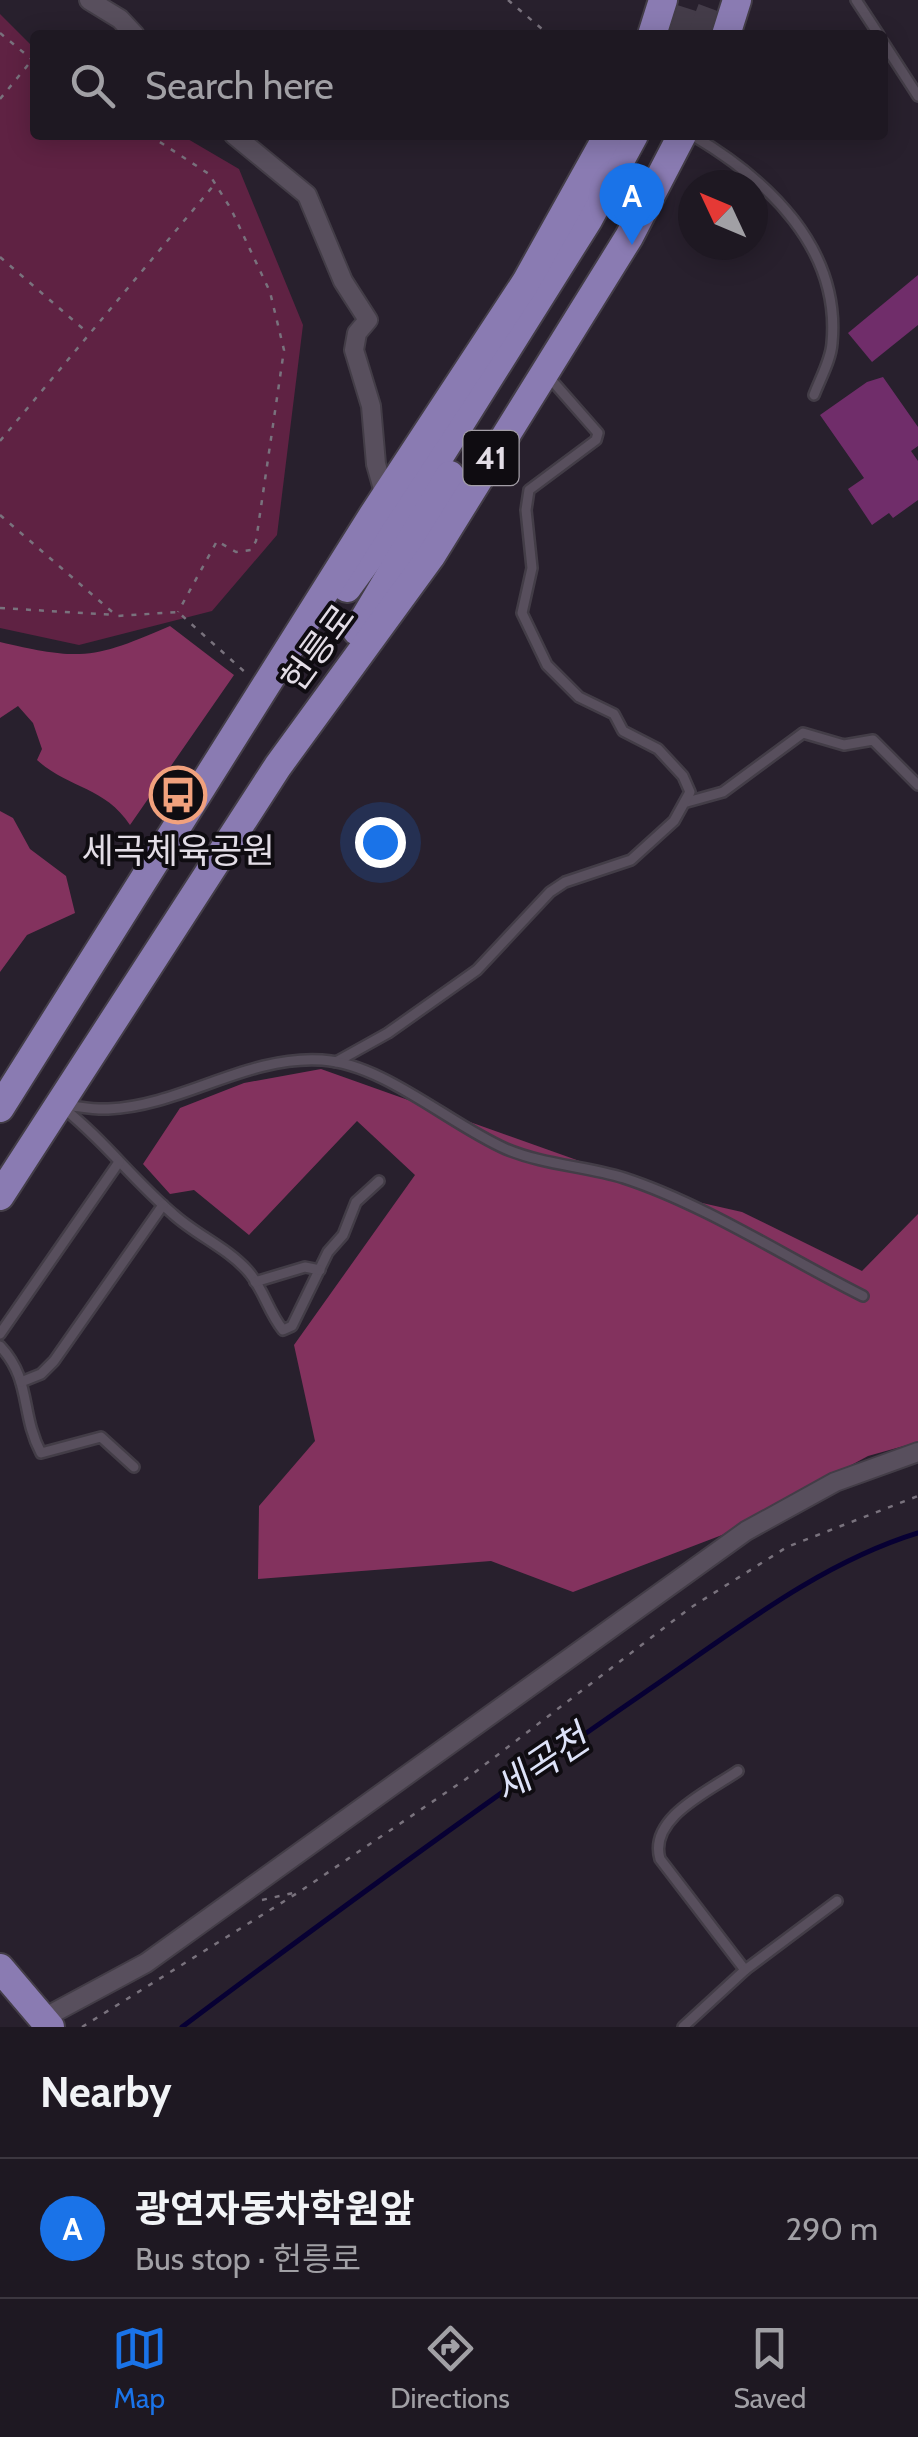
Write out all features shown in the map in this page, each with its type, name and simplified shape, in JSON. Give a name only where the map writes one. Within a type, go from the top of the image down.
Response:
[{"type":"main road","points":[[654,30],[663,0]]},
{"type":"main road","points":[[728,30],[737,0]]},
{"type":"main road","name":"헌릉로","points":[[0,1108],[385,496],[526,282],[605,140]]},
{"type":"main road","points":[[224,754],[419,489],[588,220],[631,140]]},
{"type":"main road","points":[[278,766],[438,494],[604,228],[652,140]]},
{"type":"main road","name":"헌릉로","points":[[0,1196],[278,766],[432,556],[629,237],[679,140]]},
{"type":"main road","points":[[0,1968],[46,2023]]},
{"type":"street","points":[[89,0],[120,19],[130,30]]},
{"type":"street","points":[[240,140],[307,195],[343,281],[368,320],[357,332],[354,350],[370,406],[376,464],[385,496]]},
{"type":"street","points":[[46,2023],[146,1963],[746,1531],[834,1482],[918,1452]]},
{"type":"lane","points":[[856,0],[875,30]]},
{"type":"lane","points":[[888,50],[918,96]]},
{"type":"lane","points":[[701,140],[738,162],[804,230],[828,279],[832,345],[814,395]]},
{"type":"lane","points":[[336,1062],[388,1033],[477,970],[550,892],[576,878],[632,860],[653,843],[687,802],[690,792],[684,776],[665,756],[623,731],[614,714],[579,698],[556,676],[522,614],[532,568],[526,510],[529,490],[596,440],[598,433],[544,371]]},
{"type":"lane","points":[[687,802],[723,792],[803,733],[844,745],[873,740],[918,785]]},
{"type":"lane","points":[[60,1105],[108,1109],[143,1103],[263,1066],[296,1060],[336,1062],[402,1090],[442,1116],[510,1150],[623,1178],[664,1195],[863,1296]]},
{"type":"lane","points":[[60,1105],[93,1130],[163,1205],[238,1262],[255,1282],[283,1330],[292,1326],[343,1234],[356,1202],[379,1181]]},
{"type":"lane","points":[[0,1334],[120,1162]]},
{"type":"lane","points":[[21,1382],[42,1374],[54,1361],[163,1205]]},
{"type":"lane","points":[[255,1282],[277,1272],[305,1267],[320,1270]]},
{"type":"lane","points":[[0,1346],[18,1365],[32,1436],[41,1453],[101,1437],[134,1467]]},
{"type":"lane","points":[[738,1770],[676,1815],[659,1831],[656,1846],[660,1858],[745,1970]]},
{"type":"lane","points":[[683,2027],[745,1970],[837,1902]]},
{"type":"path","points":[[508,0],[543,30]]},
{"type":"path","points":[[0,33],[30,58]]},
{"type":"path","points":[[0,99],[30,65]]},
{"type":"path","points":[[157,140],[210,174],[216,183],[270,292],[284,350],[256,541],[251,550],[236,552],[217,541],[178,612]]},
{"type":"path","points":[[0,440],[216,183]]},
{"type":"path","points":[[0,257],[89,334]]},
{"type":"path","points":[[0,516],[116,616]]},
{"type":"path","points":[[0,608],[116,616],[178,612],[264,688]]},
{"type":"path","points":[[82,2027],[299,1892],[466,1780],[690,1608],[787,1547],[918,1496]]},
{"type":"shaded area","points":[[0,14],[30,44],[30,140],[190,140],[239,169],[303,325],[277,535],[212,611],[79,645],[0,628]]},
{"type":"shaded area","points":[[170,626],[234,675],[130,825],[109,802],[37,760],[42,749],[33,723],[18,706],[0,718],[0,642],[50,652],[87,654]]},
{"type":"shaded area","points":[[0,811],[13,818],[30,849],[66,876],[75,913],[27,935],[0,972]]},
{"type":"shaded area","points":[[321,1069],[689,1200],[742,1212],[862,1271],[918,1214],[918,1442],[868,1456],[722,1535],[573,1592],[491,1561],[258,1579],[259,1506],[315,1441],[294,1345],[415,1175],[357,1121],[249,1235],[194,1190],[170,1194],[143,1164],[180,1108],[244,1083]]},
{"type":"building","points":[[918,275],[918,325],[872,362],[848,333]]},
{"type":"building","points":[[883,377],[918,427],[918,446],[911,451],[918,461],[918,500],[893,518],[889,513],[872,525],[848,489],[864,478],[820,415],[867,382]]},
{"type":"waterway","name":"세곡천","points":[[182,2027],[469,1816],[742,1625],[845,1563],[918,1533]]},
{"type":"tunnel","points":[[681,30],[690,0]]},
{"type":"tunnel","points":[[704,30],[715,0]]},
{"type":"place","name":"광연자동차학원앞","points":[[632,245]]},
{"type":"place","name":"세곡체육공원","points":[[178,795]]}]
